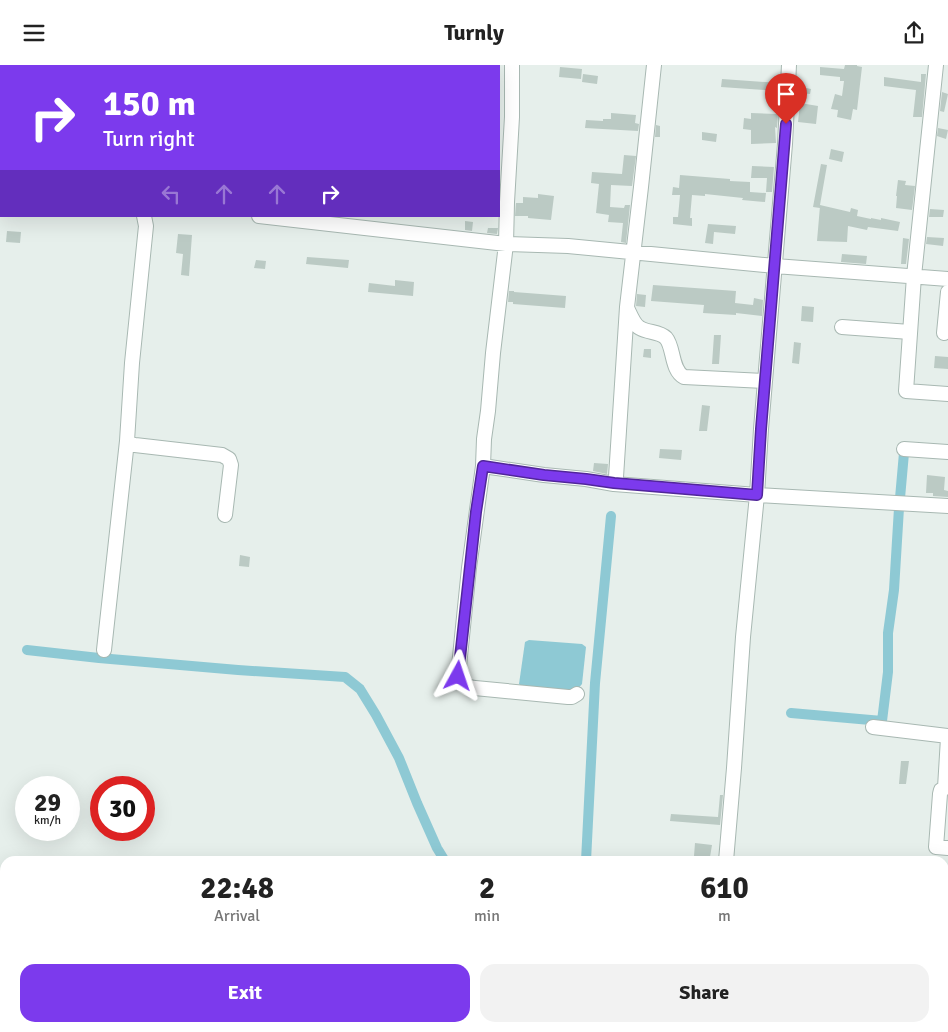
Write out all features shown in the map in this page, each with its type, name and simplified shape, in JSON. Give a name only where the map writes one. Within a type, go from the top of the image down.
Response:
[{"type":"street","points":[[512,65],[512,117],[504,162],[506,244],[484,439],[483,466],[458,669],[459,679],[466,687],[568,697],[578,694]]},
{"type":"street","points":[[614,483],[616,477],[627,307],[654,65]]},
{"type":"street","points":[[726,856],[785,144],[789,65]]},
{"type":"street","points":[[936,65],[914,276],[906,391],[948,394]]},
{"type":"street","points":[[104,650],[146,226],[144,217]]},
{"type":"street","points":[[269,217],[506,244],[568,246],[775,266],[948,279]]},
{"type":"street","points":[[944,333],[948,292]]},
{"type":"street","points":[[627,307],[636,325],[667,339],[680,375],[684,377],[765,381]]},
{"type":"street","points":[[842,327],[910,332]]},
{"type":"street","points":[[126,441],[128,444],[222,455],[228,459],[231,465],[225,515]]},
{"type":"street","points":[[904,449],[948,452]]},
{"type":"street","points":[[483,466],[614,483],[757,495],[948,506]]},
{"type":"street","points":[[873,727],[948,737],[945,788],[941,790],[940,794],[936,847],[948,848]]},
{"type":"water","points":[[529,640],[582,644],[586,647],[582,684],[576,691],[524,689],[519,684],[525,642]]},
{"type":"building","points":[[845,65],[862,67],[857,110],[853,109],[851,120],[837,117],[838,110],[831,109],[835,94],[842,96],[844,81],[840,81],[840,77],[820,75],[820,67],[844,69]]},
{"type":"building","points":[[560,67],[582,69],[581,79],[559,77]]},
{"type":"building","points":[[583,74],[598,76],[597,84],[582,82]]},
{"type":"building","points":[[921,74],[926,74],[922,117],[913,117],[916,90],[884,86],[884,77],[921,82]]},
{"type":"building","points":[[722,79],[779,83],[779,91],[721,87]]},
{"type":"building","points":[[797,86],[811,89],[810,94],[800,93],[799,105],[796,105]]},
{"type":"building","points":[[942,92],[948,94],[944,112],[940,111]]},
{"type":"building","points":[[800,103],[818,106],[816,124],[798,122]]},
{"type":"building","points":[[611,113],[636,115],[635,123],[639,124],[638,131],[585,128],[586,120],[603,121],[603,119],[611,119]]},
{"type":"building","points":[[751,113],[778,114],[777,128],[775,127],[776,143],[751,144],[751,130],[743,129],[744,118],[751,119]]},
{"type":"building","points":[[656,125],[660,126],[660,137],[655,137]]},
{"type":"building","points":[[938,128],[948,130],[946,139],[937,136]]},
{"type":"building","points":[[702,132],[717,134],[716,142],[702,140]]},
{"type":"building","points":[[831,149],[844,152],[842,162],[829,159]]},
{"type":"building","points":[[624,155],[636,156],[632,186],[611,185],[610,207],[624,208],[625,205],[630,205],[626,243],[621,242],[623,223],[608,222],[609,215],[596,213],[599,184],[591,183],[592,172],[622,174]]},
{"type":"building","points":[[821,164],[827,165],[820,205],[850,212],[851,208],[858,210],[857,216],[900,222],[898,231],[868,227],[867,230],[848,226],[847,242],[817,241],[820,208],[813,207]]},
{"type":"building","points":[[752,166],[774,167],[772,192],[766,192],[767,178],[751,178]]},
{"type":"building","points":[[680,175],[750,182],[750,192],[766,193],[765,202],[705,194],[705,196],[692,195],[690,218],[692,218],[692,226],[673,224],[673,217],[678,217],[680,195],[672,195],[673,187],[679,188]]},
{"type":"building","points":[[898,180],[906,181],[905,185],[915,186],[912,210],[896,208]]},
{"type":"building","points":[[538,194],[554,196],[551,220],[515,216],[516,203],[523,203],[523,197],[538,198]]},
{"type":"building","points":[[930,209],[944,210],[943,217],[929,217]]},
{"type":"building","points":[[465,221],[473,222],[472,231],[465,230]]},
{"type":"building","points":[[708,224],[736,226],[735,234],[714,232],[713,244],[705,243]]},
{"type":"building","points":[[488,228],[498,228],[497,234],[487,233]]},
{"type":"building","points":[[7,231],[21,232],[20,243],[6,242]]},
{"type":"building","points":[[178,234],[192,235],[189,276],[181,275],[183,254],[176,253]]},
{"type":"building","points":[[927,237],[944,238],[943,246],[926,244]]},
{"type":"building","points":[[903,238],[909,239],[906,264],[901,264]]},
{"type":"building","points":[[842,254],[867,256],[866,264],[841,262]]},
{"type":"building","points":[[307,257],[349,260],[348,268],[306,264]]},
{"type":"building","points":[[256,260],[266,261],[265,269],[254,268]]},
{"type":"building","points":[[395,280],[414,282],[413,296],[368,292],[369,283],[395,286]]},
{"type":"building","points":[[653,285],[736,291],[735,303],[753,305],[754,298],[763,300],[762,316],[736,313],[736,315],[703,313],[704,305],[651,301]]},
{"type":"building","points":[[509,291],[566,296],[565,308],[513,304],[513,302],[508,302]]},
{"type":"building","points":[[637,294],[646,295],[645,307],[636,306]]},
{"type":"building","points":[[802,306],[814,307],[813,322],[801,321]]},
{"type":"building","points":[[714,335],[721,335],[719,364],[712,364]]},
{"type":"building","points":[[794,342],[801,343],[799,364],[792,363]]},
{"type":"building","points":[[644,349],[651,349],[651,358],[643,357]]},
{"type":"building","points":[[935,356],[948,357],[948,369],[934,368]]},
{"type":"building","points":[[702,405],[710,406],[707,431],[699,431]]},
{"type":"building","points":[[660,449],[682,450],[681,460],[659,458]]},
{"type":"building","points":[[594,463],[608,464],[607,474],[593,471]]},
{"type":"building","points":[[927,475],[945,477],[944,490],[948,491],[948,497],[933,496],[933,493],[926,493]]},
{"type":"building","points":[[240,555],[250,557],[249,567],[239,566]]},
{"type":"building","points":[[901,761],[909,761],[906,784],[899,784]]},
{"type":"building","points":[[720,795],[723,795],[720,825],[670,821],[671,814],[718,817]]},
{"type":"building","points":[[695,843],[712,845],[710,856],[694,856]]},
{"type":"waterway","points":[[900,498],[904,453]]},
{"type":"waterway","points":[[791,713],[882,721],[888,672],[888,633],[894,590],[899,508]]},
{"type":"waterway","points":[[586,856],[595,683],[611,516]]},
{"type":"waterway","points":[[27,650],[238,670],[345,677],[360,689],[376,715],[399,758],[417,803],[442,856]]},
{"type":"route","points":[[458,676],[469,568],[483,466],[614,483],[757,495],[786,124]]}]
